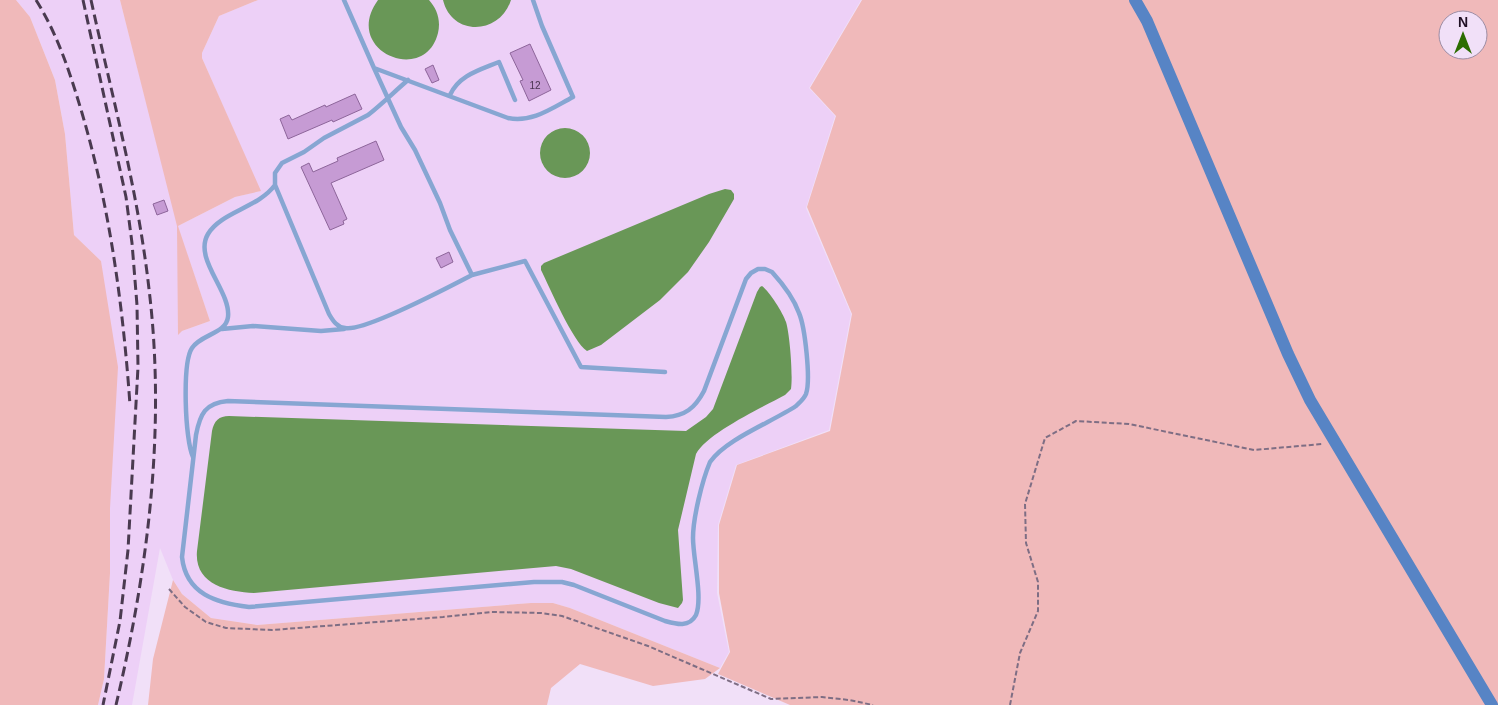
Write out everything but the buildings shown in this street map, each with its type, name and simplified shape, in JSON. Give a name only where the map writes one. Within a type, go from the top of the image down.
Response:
[{"type":"street","points":[[1135,0],[1147,21],[1288,354],[1310,400],[1492,705]]},
{"type":"lane","points":[[374,68],[508,118],[522,120],[538,115],[573,98],[533,0]]},
{"type":"lane","points":[[346,1],[374,68],[440,203],[450,230],[472,275]]},
{"type":"lane","points":[[450,95],[456,84],[464,77],[499,62],[515,100]]},
{"type":"lane","points":[[408,80],[361,120],[324,138],[282,164],[275,173],[275,184],[329,314],[338,326],[354,329],[373,322],[472,275],[525,262],[581,367],[664,372]]},
{"type":"lane","points":[[220,330],[227,322],[228,309],[208,261],[205,240],[208,233],[219,223],[261,200],[275,184]]},
{"type":"lane","points":[[194,458],[200,419],[208,407],[221,402],[674,416],[690,410],[696,405],[704,391],[743,287],[751,273],[758,269],[772,272],[797,308],[802,323],[808,377],[806,394],[802,400],[788,411],[728,445],[714,456],[708,469],[693,530],[698,609],[695,617],[689,622],[682,624],[665,621],[562,582],[534,582],[263,607],[234,605],[206,596],[196,589],[188,579],[183,568],[182,557],[194,458],[190,451],[187,430],[188,360],[192,347],[197,342],[220,330],[253,326],[321,331],[345,328]]},
{"type":"path","points":[[1010,705],[1020,653],[1038,611],[1038,582],[1026,542],[1025,504],[1046,438],[1076,422],[1129,424],[1254,450],[1334,443]]},
{"type":"path","points":[[169,589],[185,607],[206,622],[226,628],[272,630],[491,612],[541,613],[562,616],[648,646],[771,699],[822,697],[873,705]]},
{"type":"shaded area","points":[[0,0],[16,0],[30,17],[55,80],[65,134],[74,235],[101,261],[118,367],[110,508],[110,573],[104,679],[98,705],[0,705]]},
{"type":"shaded area","points":[[16,0],[120,0],[178,226],[235,197],[260,191],[202,58],[202,53],[219,16],[258,0],[861,0],[809,88],[835,116],[806,208],[851,314],[829,430],[736,465],[718,525],[717,593],[729,652],[720,668],[570,608],[553,603],[531,603],[257,625],[211,618],[182,594],[173,580],[160,548],[132,705],[98,705],[104,679],[110,573],[110,508],[101,261],[74,235],[65,134],[55,80],[30,17]],"holes":[[[178,228],[210,321],[182,331]]]},
{"type":"shaded area","points":[[120,0],[258,0],[219,16],[202,53],[202,58],[261,191],[235,197],[178,226],[210,321],[182,331],[178,335],[177,226]]},
{"type":"shaded area","points":[[378,0],[429,0],[439,19],[438,33],[430,49],[418,57],[404,59],[389,56],[377,47],[370,34],[369,18]]},
{"type":"shaded area","points":[[443,0],[511,0],[505,12],[497,20],[487,25],[476,27],[456,21],[448,12]]},
{"type":"shaded area","points":[[862,0],[1498,0],[1498,705],[790,705],[718,674],[730,652],[719,593],[719,525],[737,465],[830,431],[852,314],[807,207],[836,116],[810,88]]},
{"type":"shaded area","points":[[560,128],[570,128],[583,135],[590,148],[590,158],[583,171],[570,178],[560,178],[551,174],[544,167],[540,158],[540,148],[544,139],[551,132]]},
{"type":"shaded area","points":[[725,189],[731,190],[734,194],[734,199],[709,242],[688,272],[660,300],[601,345],[587,351],[581,346],[556,301],[541,270],[541,266],[544,263]]},
{"type":"shaded area","points":[[762,286],[776,303],[786,322],[791,356],[791,389],[785,395],[723,429],[702,446],[696,454],[678,530],[683,600],[678,608],[659,603],[571,569],[556,566],[254,593],[223,588],[207,579],[201,571],[197,562],[197,551],[212,431],[214,424],[220,418],[229,416],[686,431],[706,417],[713,409],[757,292]]},
{"type":"shaded area","points":[[173,580],[182,594],[211,618],[257,625],[531,603],[553,603],[570,608],[720,668],[705,679],[653,686],[580,664],[551,688],[547,705],[148,705],[153,659]]},
{"type":"railway","points":[[36,0],[51,27],[68,69],[92,149],[114,258],[130,405]]},
{"type":"railway","points":[[83,0],[126,197],[137,305],[138,367],[128,550],[120,621],[103,705]]},
{"type":"railway","points":[[91,0],[124,144],[144,252],[154,341],[156,394],[151,498],[145,551],[137,602],[116,705]]}]
